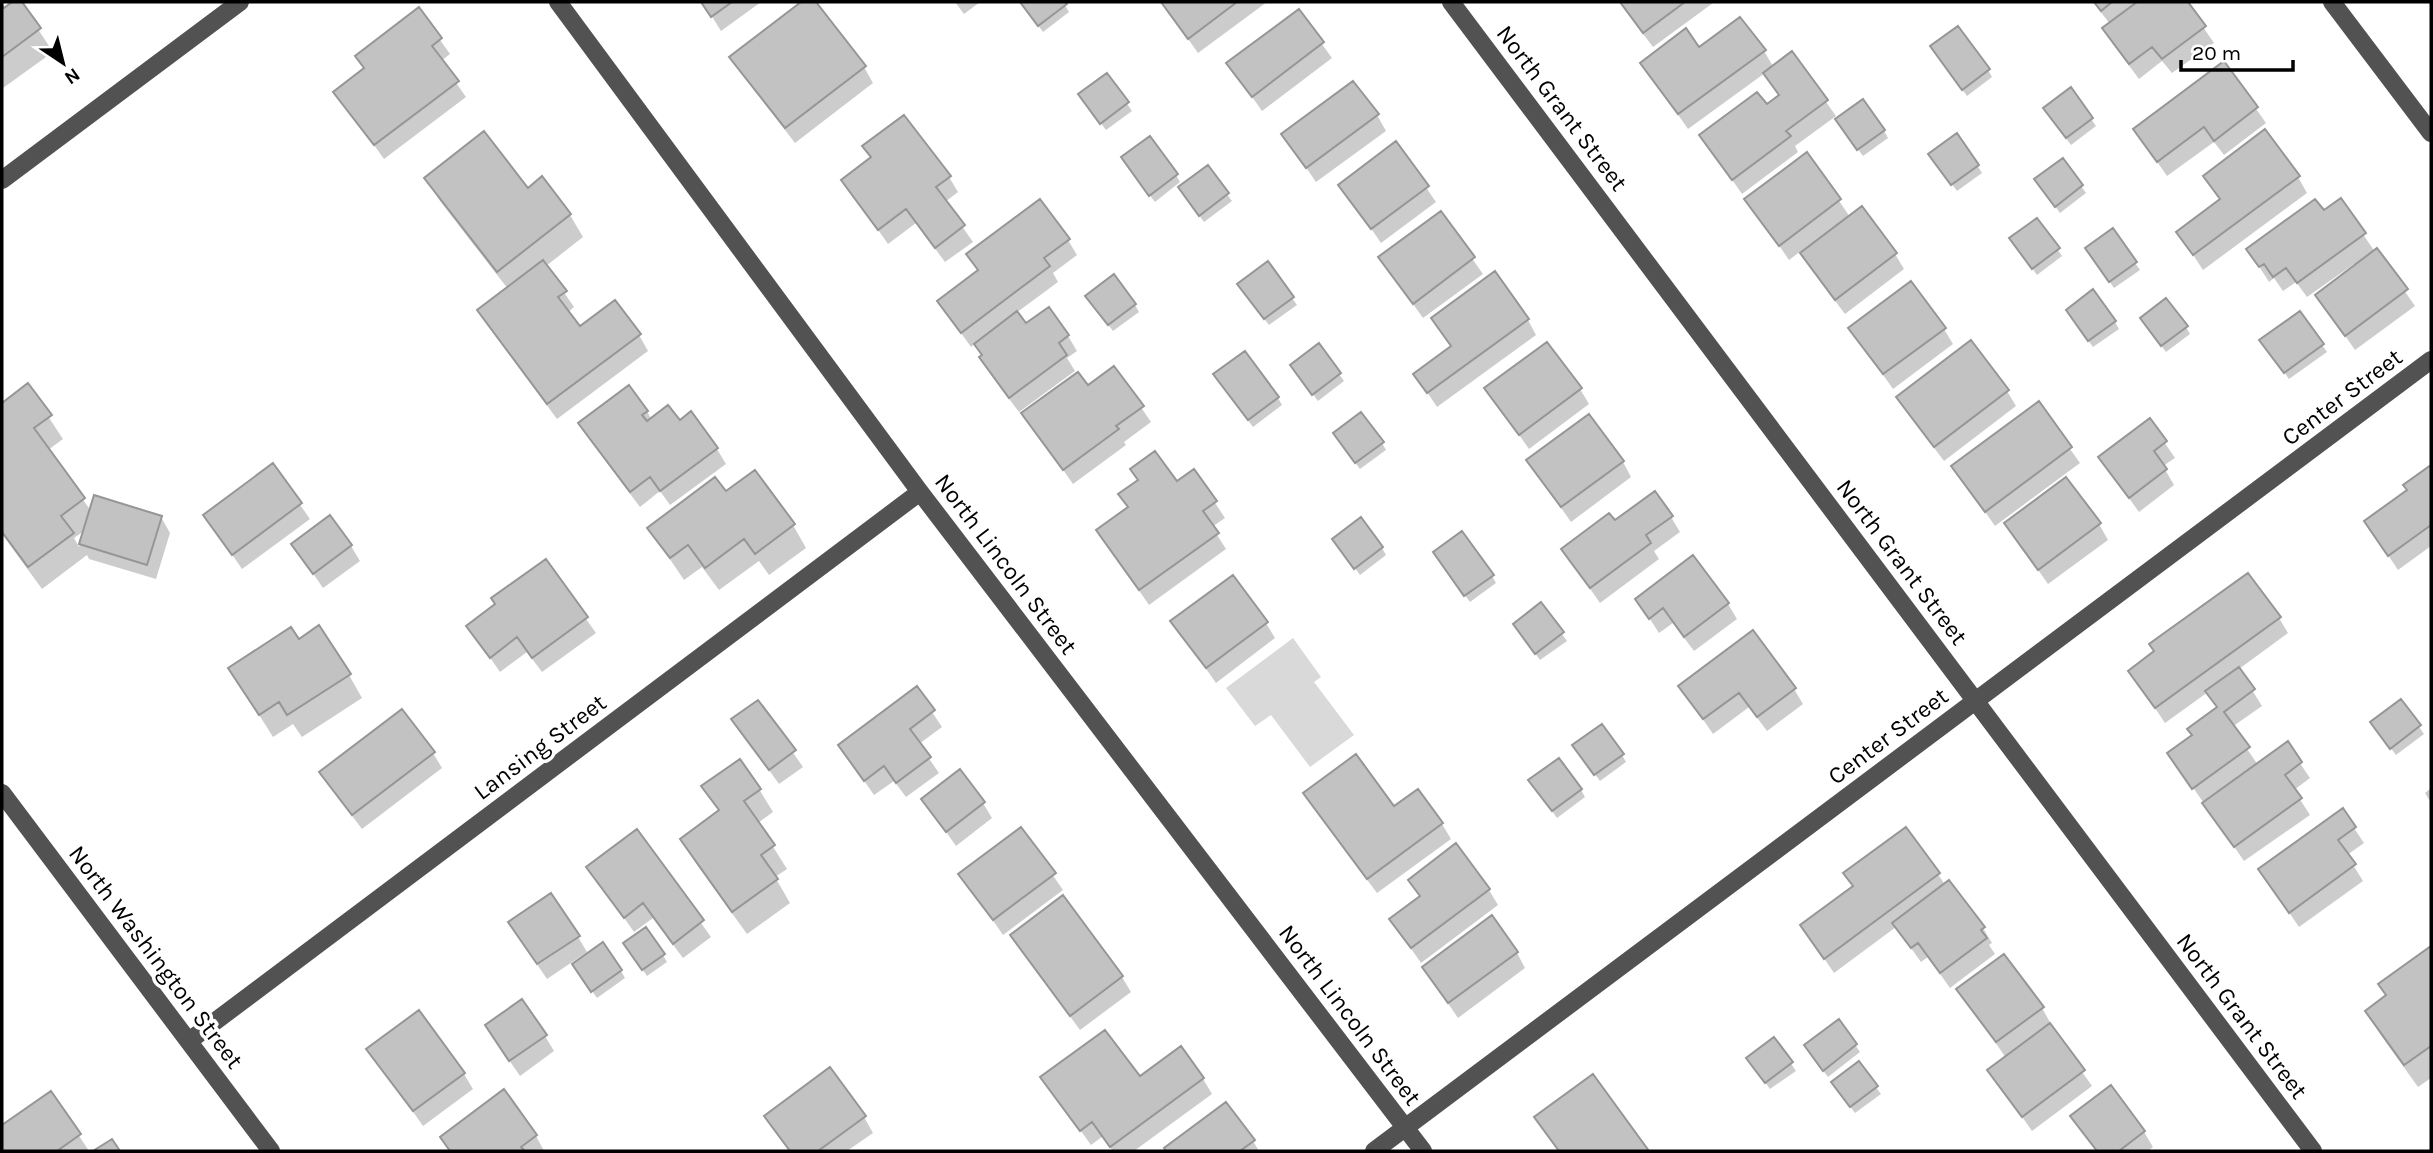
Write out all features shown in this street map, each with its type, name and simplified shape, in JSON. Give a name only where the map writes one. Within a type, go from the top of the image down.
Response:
[{"type":"street","points":[[2,180],[240,2]]},
{"type":"street","name":"North Lincoln Street","points":[[558,2],[920,492],[1423,1151]]},
{"type":"street","name":"North Grant Street","points":[[1451,2],[2313,1151]]},
{"type":"street","points":[[2332,2],[2431,133]]},
{"type":"street","name":"Center Street","points":[[1374,1151],[2431,360]]},
{"type":"street","name":"Lansing Street","points":[[189,1041],[920,492]]},
{"type":"street","name":"North Washington Street","points":[[2,793],[271,1151]]},
{"type":"shaded area","points":[[1293,638],[1321,677],[1314,682],[1354,735],[1310,767],[1271,715],[1255,726],[1226,688]]},
{"type":"building","points":[[12,2],[22,2],[41,28],[2,57],[2,5],[4,8]]},
{"type":"building","points":[[701,2],[732,2],[711,17]]},
{"type":"building","points":[[801,2],[816,2],[866,66],[785,128],[729,57]]},
{"type":"building","points":[[1020,2],[1065,2],[1067,4],[1038,26]]},
{"type":"building","points":[[1161,2],[1237,2],[1188,39]]},
{"type":"building","points":[[1620,2],[1685,2],[1643,33]]},
{"type":"building","points":[[2094,2],[2112,2],[2101,11]]},
{"type":"building","points":[[2137,2],[2188,2],[2206,26],[2162,59],[2152,47],[2129,64],[2102,28]]},
{"type":"building","points":[[419,7],[442,38],[432,46],[459,81],[374,145],[333,92],[364,68],[355,56]]},
{"type":"building","points":[[1299,9],[1324,42],[1252,97],[1226,63]]},
{"type":"building","points":[[1740,17],[1766,50],[1678,114],[1640,63],[1686,28],[1699,47]]},
{"type":"building","points":[[1958,26],[1990,69],[1962,90],[1930,46]]},
{"type":"building","points":[[1792,51],[1828,100],[1786,131],[1791,136],[1732,180],[1699,135],[1757,92],[1767,104],[1779,95],[1763,73]]},
{"type":"building","points":[[2224,61],[2258,107],[2214,141],[2204,127],[2157,162],[2133,129]]},
{"type":"building","points":[[1107,73],[1129,102],[1100,124],[1078,94]]},
{"type":"building","points":[[1353,81],[1379,114],[1306,168],[1281,134]]},
{"type":"building","points":[[2071,87],[2093,118],[2066,138],[2043,108]]},
{"type":"building","points":[[1863,99],[1885,130],[1857,150],[1835,119]]},
{"type":"building","points":[[904,115],[951,176],[936,187],[965,225],[935,248],[906,209],[878,230],[841,180],[871,157],[862,146]]},
{"type":"building","points":[[2265,129],[2300,176],[2193,255],[2176,232],[2220,199],[2203,176]]},
{"type":"building","points":[[484,131],[528,188],[542,176],[571,214],[497,272],[424,178]]},
{"type":"building","points":[[1957,133],[1979,165],[1951,185],[1928,154]]},
{"type":"building","points":[[1150,136],[1178,174],[1149,196],[1121,157]]},
{"type":"building","points":[[1396,141],[1429,186],[1371,229],[1338,185]]},
{"type":"building","points":[[1807,152],[1841,199],[1779,246],[1744,199]]},
{"type":"building","points":[[2063,158],[2083,185],[2055,207],[2034,179]]},
{"type":"building","points":[[1208,165],[1229,193],[1199,216],[1178,187]]},
{"type":"building","points":[[2341,198],[2366,233],[2297,283],[2286,268],[2273,277],[2264,264],[2259,267],[2246,249],[2315,199],[2324,210]]},
{"type":"building","points":[[1040,199],[1070,239],[1044,258],[1050,266],[961,333],[937,301],[978,270],[966,254]]},
{"type":"building","points":[[1862,206],[1897,253],[1835,300],[1800,253]]},
{"type":"building","points":[[1441,211],[1475,257],[1413,304],[1378,257]]},
{"type":"building","points":[[2037,218],[2060,248],[2032,269],[2009,238]]},
{"type":"building","points":[[2113,228],[2137,262],[2109,282],[2085,248]]},
{"type":"building","points":[[2377,248],[2408,289],[2345,336],[2315,295]]},
{"type":"building","points":[[543,260],[567,291],[558,297],[580,326],[615,300],[641,334],[547,404],[477,310]]},
{"type":"building","points":[[1268,261],[1294,297],[1264,319],[1237,284]]},
{"type":"building","points":[[1495,271],[1529,319],[1427,393],[1413,374],[1451,346],[1431,318]]},
{"type":"building","points":[[1114,274],[1136,304],[1108,325],[1085,296]]},
{"type":"building","points":[[1911,281],[1946,328],[1883,374],[1848,328]]},
{"type":"building","points":[[2093,289],[2116,321],[2088,341],[2066,310]]},
{"type":"building","points":[[2166,298],[2188,326],[2161,346],[2140,318]]},
{"type":"building","points":[[1049,307],[1069,335],[1059,343],[1067,355],[1009,398],[979,357],[982,355],[974,344],[1017,311],[1026,323]]},
{"type":"building","points":[[2300,311],[2324,344],[2284,373],[2259,340]]},
{"type":"building","points":[[1971,340],[2009,390],[1934,447],[1896,397]]},
{"type":"building","points":[[1547,342],[1582,388],[1519,435],[1484,388]]},
{"type":"building","points":[[1319,343],[1341,373],[1312,395],[1290,365]]},
{"type":"building","points":[[1245,351],[1279,397],[1248,420],[1213,374]]},
{"type":"building","points":[[1114,366],[1144,406],[1116,426],[1119,429],[1063,470],[1021,413],[1078,372],[1088,385]]},
{"type":"building","points":[[28,383],[52,415],[34,428],[85,498],[61,516],[74,533],[28,567],[2,532],[2,403]]},
{"type":"building","points":[[629,385],[648,411],[642,415],[647,421],[668,405],[680,420],[691,411],[718,448],[660,491],[650,477],[630,492],[578,423]]},
{"type":"building","points":[[2039,401],[2072,447],[1985,512],[1951,466]]},
{"type":"building","points":[[1361,412],[1384,442],[1355,463],[1333,433]]},
{"type":"building","points":[[1589,414],[1624,461],[1561,507],[1526,460]]},
{"type":"building","points":[[2150,418],[2167,441],[2154,451],[2167,469],[2129,498],[2098,457]]},
{"type":"building","points":[[1155,451],[1177,481],[1194,469],[1217,501],[1203,511],[1219,533],[1139,590],[1096,530],[1128,507],[1118,494],[1138,480],[1130,469]]},
{"type":"building","points":[[273,463],[302,503],[232,555],[203,515]]},
{"type":"building","points":[[2431,465],[2431,525],[2388,556],[2364,521],[2407,490],[2403,485]]},
{"type":"building","points":[[755,470],[795,524],[755,554],[744,539],[705,568],[688,545],[670,558],[647,528],[715,477],[726,491]]},
{"type":"building","points":[[2066,477],[2101,523],[2038,570],[2004,523]]},
{"type":"building","points":[[1655,491],[1673,516],[1646,535],[1651,543],[1590,588],[1561,549],[1609,513],[1615,520]]},
{"type":"building","points":[[94,495],[162,516],[147,565],[79,544]]},
{"type":"building","points":[[330,515],[352,545],[313,574],[291,544]]},
{"type":"building","points":[[1361,517],[1383,547],[1354,569],[1332,539]]},
{"type":"building","points":[[1462,531],[1494,575],[1464,596],[1433,552]]},
{"type":"building","points":[[1693,555],[1729,603],[1684,637],[1663,608],[1649,619],[1635,599]]},
{"type":"building","points":[[546,559],[588,617],[532,658],[517,637],[490,658],[466,626],[495,604],[491,598]]},
{"type":"building","points":[[2248,573],[2281,617],[2155,708],[2128,671],[2154,651],[2149,644]]},
{"type":"building","points":[[1233,575],[1268,622],[1206,668],[1170,621]]},
{"type":"building","points":[[1541,602],[1564,632],[1535,654],[1513,624]]},
{"type":"building","points":[[319,625],[351,674],[287,715],[279,702],[259,715],[228,668],[291,627],[299,639]]},
{"type":"building","points":[[1753,630],[1796,688],[1757,717],[1739,693],[1703,719],[1678,686]]},
{"type":"building","points":[[2239,667],[2255,689],[2224,712],[2250,747],[2192,789],[2167,753],[2192,735],[2187,729],[2217,707],[2205,691]]},
{"type":"building","points":[[917,686],[935,710],[910,729],[931,757],[896,783],[884,766],[864,781],[838,745]]},
{"type":"building","points":[[2401,699],[2421,725],[2390,749],[2370,722]]},
{"type":"building","points":[[758,700],[796,750],[769,770],[731,719]]},
{"type":"building","points":[[402,709],[435,752],[352,815],[319,772]]},
{"type":"building","points":[[1602,724],[1624,754],[1594,775],[1572,745]]},
{"type":"building","points":[[2288,741],[2302,762],[2285,775],[2302,798],[2234,847],[2202,803]]},
{"type":"building","points":[[1356,754],[1394,806],[1418,789],[1443,823],[1367,879],[1303,793]]},
{"type":"building","points":[[1559,758],[1582,789],[1552,811],[1528,780]]},
{"type":"building","points":[[740,759],[761,789],[744,801],[775,845],[761,855],[778,879],[732,912],[680,839],[719,810],[701,786]]},
{"type":"building","points":[[960,769],[985,802],[946,832],[921,799]]},
{"type":"building","points":[[2343,808],[2356,827],[2338,840],[2356,864],[2289,913],[2258,869]]},
{"type":"building","points":[[1021,827],[1056,873],[993,920],[958,874]]},
{"type":"building","points":[[1906,827],[1940,873],[1824,959],[1800,925],[1853,886],[1843,873]]},
{"type":"building","points":[[637,829],[704,920],[673,944],[643,903],[624,918],[586,867]]},
{"type":"building","points":[[1456,843],[1490,889],[1411,948],[1389,919],[1420,896],[1408,880]]},
{"type":"building","points":[[1949,880],[1985,927],[1981,930],[1987,938],[1940,973],[1918,943],[1911,948],[1892,923]]},
{"type":"building","points":[[551,893],[580,936],[537,964],[508,922]]},
{"type":"building","points":[[1063,895],[1123,976],[1070,1016],[1010,935]]},
{"type":"building","points":[[1492,915],[1518,952],[1448,1003],[1422,967]]},
{"type":"building","points":[[646,927],[665,954],[642,970],[623,943]]},
{"type":"building","points":[[603,942],[622,970],[591,992],[572,964]]},
{"type":"building","points":[[2431,946],[2431,1046],[2404,1065],[2365,1011],[2386,995],[2378,984]]},
{"type":"building","points":[[2004,954],[2044,1007],[1996,1042],[1956,989]]},
{"type":"building","points":[[522,999],[547,1035],[509,1061],[485,1025]]},
{"type":"building","points":[[419,1010],[465,1073],[413,1111],[366,1049]]},
{"type":"building","points":[[1839,1019],[1857,1044],[1823,1071],[1804,1045]]},
{"type":"building","points":[[2050,1023],[2085,1070],[2022,1117],[1987,1070]]},
{"type":"building","points":[[1105,1030],[1140,1076],[1181,1046],[1204,1078],[1110,1147],[1092,1122],[1080,1131],[1040,1077]]},
{"type":"building","points":[[1774,1037],[1793,1062],[1765,1083],[1746,1058]]},
{"type":"building","points":[[1859,1061],[1878,1086],[1850,1107],[1831,1082]]},
{"type":"building","points":[[830,1067],[866,1116],[818,1151],[790,1151],[764,1116]]},
{"type":"building","points":[[1593,1074],[1649,1151],[1559,1151],[1534,1117]]},
{"type":"building","points":[[2111,1085],[2145,1131],[2119,1151],[2097,1151],[2070,1116]]},
{"type":"building","points":[[504,1089],[537,1135],[521,1147],[525,1151],[450,1151],[440,1137]]},
{"type":"building","points":[[51,1091],[81,1134],[57,1151],[2,1151],[2,1125]]},
{"type":"building","points":[[1226,1102],[1255,1140],[1240,1151],[1166,1151],[1164,1148]]},
{"type":"building","points":[[112,1139],[120,1151],[93,1151]]}]
